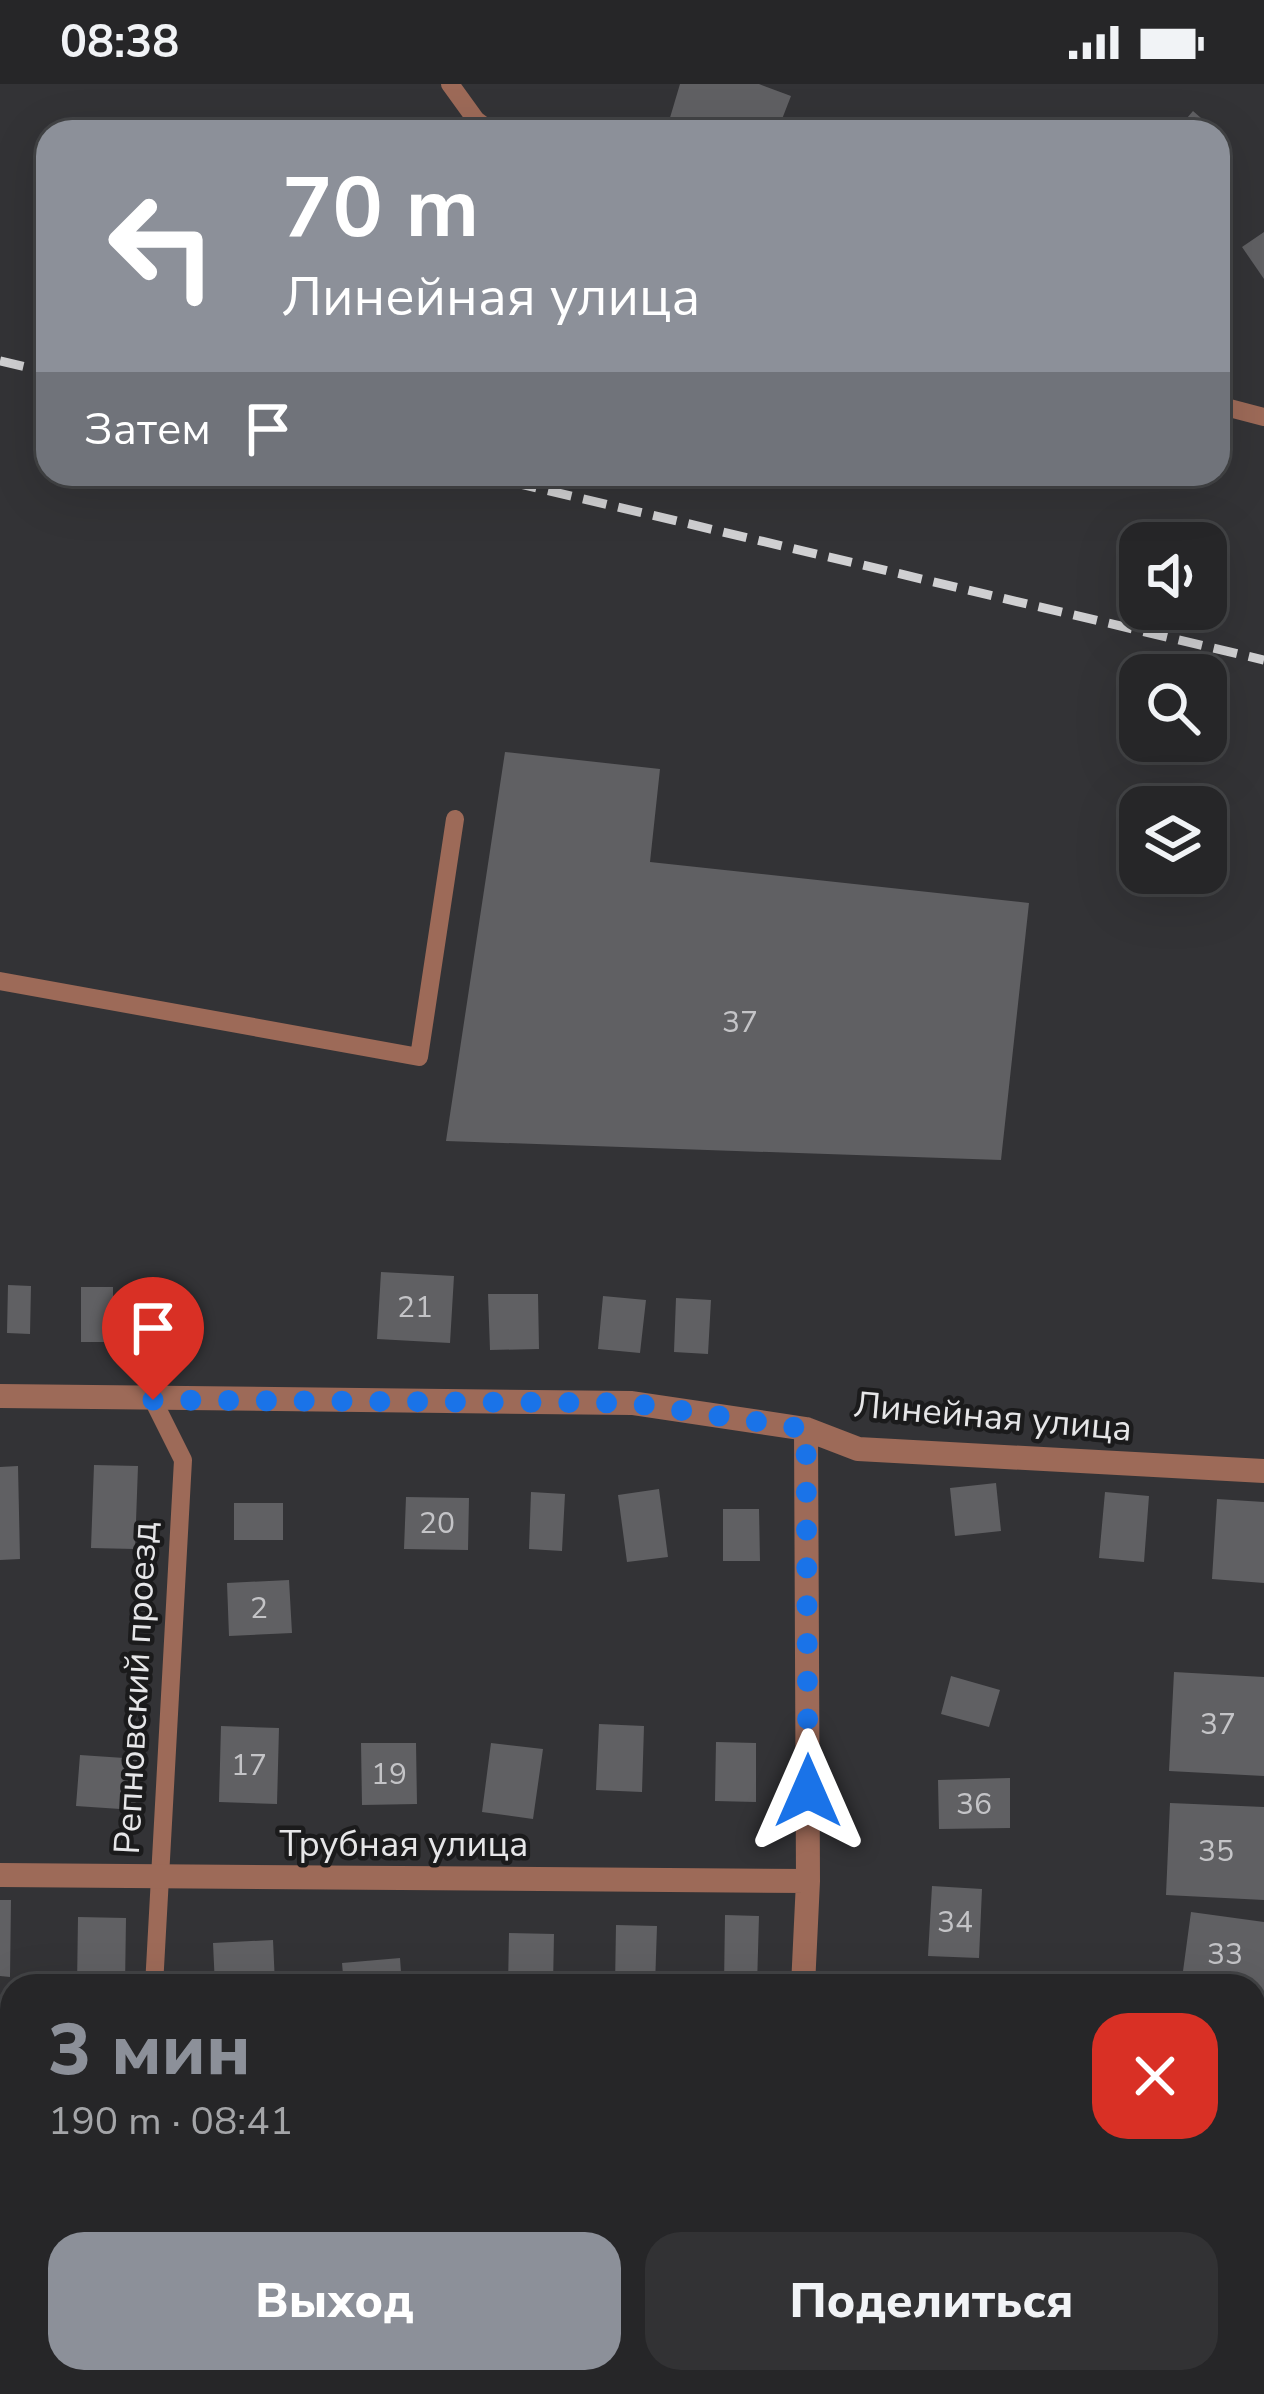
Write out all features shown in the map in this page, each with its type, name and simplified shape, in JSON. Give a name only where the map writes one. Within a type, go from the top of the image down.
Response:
[{"type":"street","name":"Линейная улица","points":[[0,1396],[632,1403],[806,1429],[858,1450],[1264,1472]]},
{"type":"street","points":[[804,1974],[808,1881],[806,1429]]},
{"type":"street","name":"Трубная улица","points":[[0,1875],[808,1881]]},
{"type":"lane","points":[[450,84],[476,120]]},
{"type":"lane","points":[[1230,407],[1264,417]]},
{"type":"lane","points":[[0,981],[419,1057],[455,819]]},
{"type":"lane","name":"Репновский проезд","points":[[153,1400],[183,1460],[154,1974]]},
{"type":"building","points":[[680,84],[759,84],[791,96],[782,120],[669,120]]},
{"type":"building","points":[[1264,232],[1264,279],[1242,247]]},
{"type":"building","points":[[505,752],[660,769],[650,862],[1029,903],[1001,1160],[446,1141]]},
{"type":"building","points":[[381,1272],[454,1276],[450,1343],[377,1339]]},
{"type":"building","points":[[8,1285],[31,1286],[30,1334],[7,1333]]},
{"type":"building","points":[[81,1287],[113,1287],[113,1342],[81,1342]]},
{"type":"building","points":[[488,1294],[538,1294],[539,1349],[490,1350]]},
{"type":"building","points":[[603,1296],[646,1300],[640,1353],[598,1349]]},
{"type":"building","points":[[676,1298],[711,1300],[708,1354],[674,1352]]},
{"type":"building","points":[[156,1301],[197,1303],[196,1344],[154,1342]]},
{"type":"building","points":[[94,1465],[138,1466],[135,1549],[91,1548]]},
{"type":"building","points":[[18,1466],[20,1559],[0,1560],[0,1467]]},
{"type":"building","points":[[996,1483],[1001,1531],[955,1536],[950,1488]]},
{"type":"building","points":[[659,1489],[668,1557],[627,1562],[618,1495]]},
{"type":"building","points":[[531,1492],[565,1494],[562,1551],[529,1549]]},
{"type":"building","points":[[1105,1492],[1149,1496],[1144,1562],[1099,1558]]},
{"type":"building","points":[[406,1497],[469,1498],[468,1550],[404,1549]]},
{"type":"building","points":[[1217,1499],[1264,1502],[1264,1583],[1212,1579]]},
{"type":"building","points":[[234,1503],[283,1503],[283,1540],[234,1540]]},
{"type":"building","points":[[723,1509],[759,1509],[760,1561],[723,1561]]},
{"type":"building","points":[[289,1580],[292,1633],[229,1636],[227,1583]]},
{"type":"building","points":[[1174,1672],[1264,1677],[1264,1776],[1169,1771]]},
{"type":"building","points":[[951,1676],[1000,1690],[989,1727],[941,1714]]},
{"type":"building","points":[[599,1724],[644,1726],[642,1792],[596,1790]]},
{"type":"building","points":[[221,1726],[279,1728],[277,1804],[219,1802]]},
{"type":"building","points":[[716,1742],[756,1743],[756,1802],[715,1801]]},
{"type":"building","points":[[361,1743],[416,1743],[417,1804],[362,1805]]},
{"type":"building","points":[[491,1743],[543,1749],[533,1819],[482,1812]]},
{"type":"building","points":[[80,1755],[139,1759],[135,1810],[76,1806]]},
{"type":"building","points":[[1010,1778],[1010,1828],[939,1829],[938,1780]]},
{"type":"building","points":[[1170,1803],[1264,1807],[1264,1900],[1166,1895]]},
{"type":"building","points":[[932,1886],[982,1889],[979,1958],[928,1956]]},
{"type":"building","points":[[0,1900],[11,1900],[10,1974],[0,1974]]},
{"type":"building","points":[[1191,1912],[1264,1922],[1264,1974],[1183,1974]]},
{"type":"building","points":[[725,1915],[759,1916],[757,1974],[724,1974]]},
{"type":"building","points":[[78,1917],[126,1918],[125,1974],[77,1974]]},
{"type":"building","points":[[616,1925],[657,1926],[655,1974],[615,1974]]},
{"type":"building","points":[[509,1933],[554,1934],[553,1974],[508,1974]]},
{"type":"building","points":[[273,1940],[275,1974],[214,1974],[213,1943]]},
{"type":"building","points":[[400,1958],[401,1974],[343,1974],[342,1963]]},
{"type":"railway","points":[[0,361],[36,369]]},
{"type":"railway","points":[[529,486],[1264,660]]},
{"type":"route","points":[[153,1400],[632,1403],[806,1429],[808,1791]]}]
